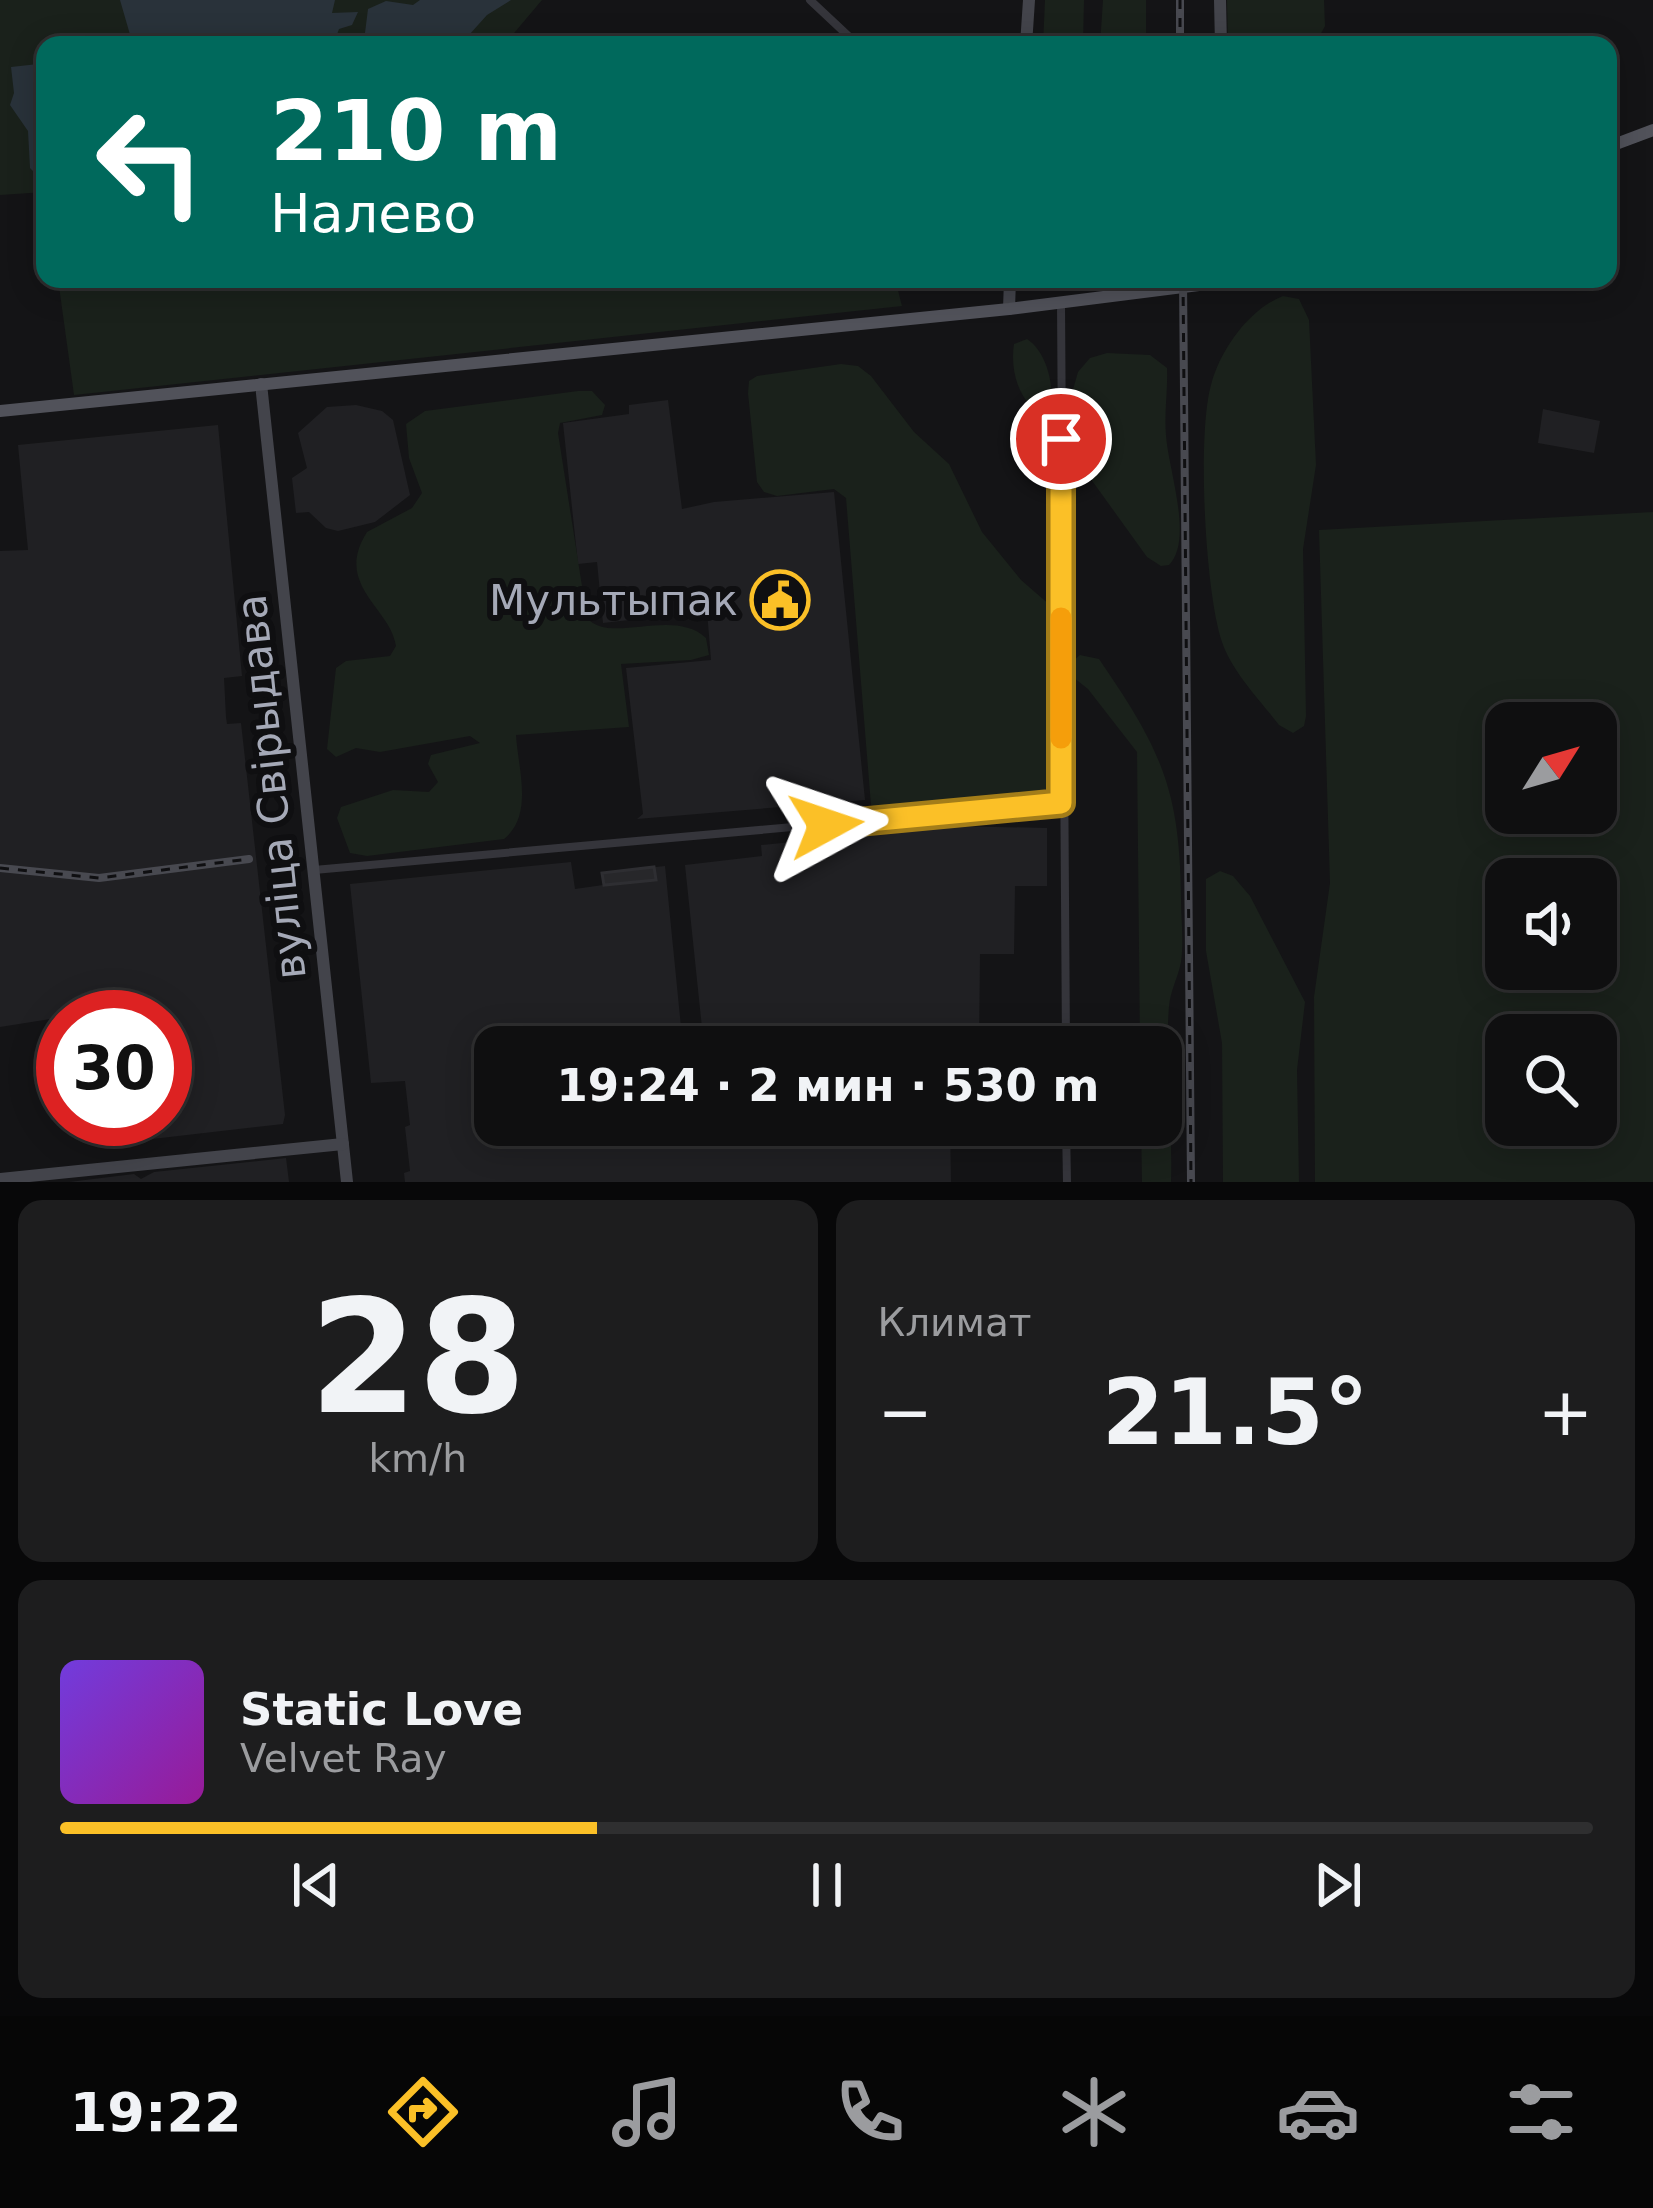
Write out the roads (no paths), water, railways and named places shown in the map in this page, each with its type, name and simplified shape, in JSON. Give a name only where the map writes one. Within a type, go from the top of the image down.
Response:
[{"type":"main road","points":[[1026,36],[1029,0]]},
{"type":"main road","points":[[1220,0],[1221,36]]},
{"type":"main road","points":[[1617,144],[1653,130]]},
{"type":"main road","points":[[1009,309],[1010,288]]},
{"type":"main road","points":[[0,411],[1009,309],[1175,288]]},
{"type":"main road","name":"вуліца Свірыдава","points":[[261,384],[347,1182]]},
{"type":"main road","points":[[0,1179],[343,1144]]},
{"type":"street","points":[[810,0],[848,36]]},
{"type":"street","points":[[1061,303],[1066,1026]]},
{"type":"street","points":[[312,870],[1061,803]]},
{"type":"street","points":[[1066,1146],[1066,1182]]},
{"type":"railway","points":[[1180,0],[1180,36]]},
{"type":"railway","points":[[1183,288],[1191,1182]]},
{"type":"railway","points":[[0,868],[99,878],[249,859]]},
{"type":"place","name":"Мультыпак","points":[[780,600]]}]
